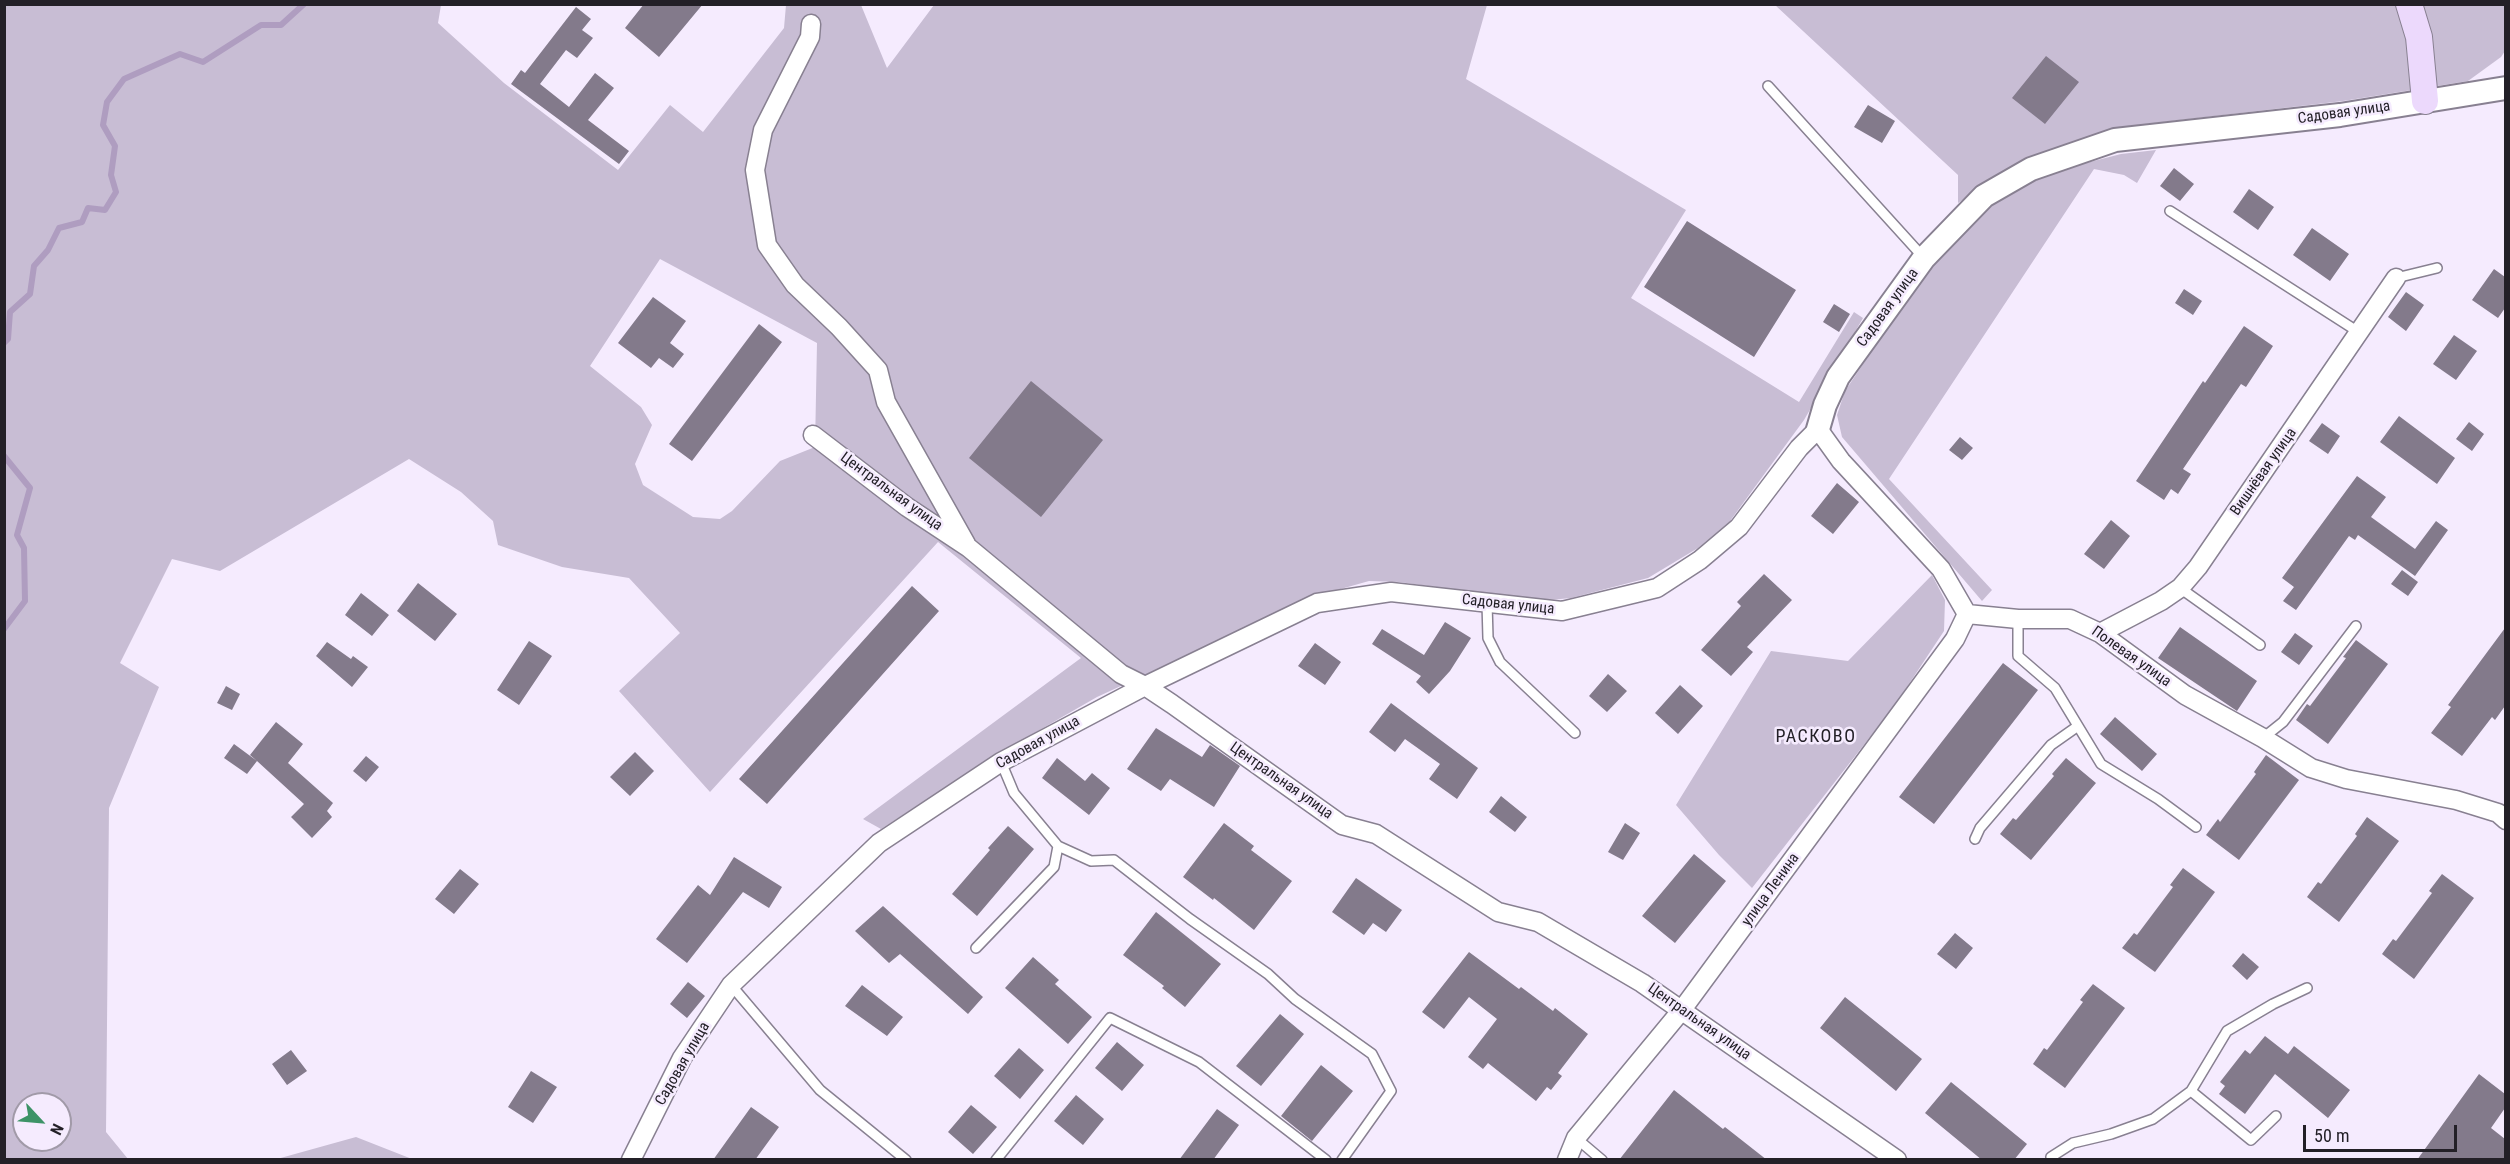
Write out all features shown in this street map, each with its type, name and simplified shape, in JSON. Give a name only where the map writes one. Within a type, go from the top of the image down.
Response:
[{"type":"main road","points":[[2409,4],[2419,37],[2425,101]]},
{"type":"street","points":[[811,24],[810,37],[763,130],[755,170],[766,245],[795,285],[839,327],[878,370],[886,402],[969,548]]},
{"type":"street","name":"Садовая улица","points":[[631,1160],[682,1058],[731,985],[879,843],[1001,762],[1145,686],[1317,603],[1391,592],[1562,610],[1657,588],[1700,560],[1739,528],[1799,448],[1818,429],[1825,405],[1838,377],[1924,258],[1984,196],[2031,169],[2115,140],[2340,115],[2505,88]]},
{"type":"street","name":"Вишнёвая улица","points":[[2100,633],[2162,601],[2180,588],[2198,567],[2396,278]]},
{"type":"street","points":[[1818,429],[1841,461],[1941,569],[1967,614]]},
{"type":"street","name":"Центральная улица","points":[[813,435],[907,507],[969,548],[1121,674],[1145,686],[1342,825],[1376,834],[1498,912],[1538,922],[1642,983],[1897,1160]]},
{"type":"street","name":"Полевая улица","points":[[1967,614],[2018,620],[2070,619],[2100,633],[2185,695],[2263,738],[2311,768],[2346,779],[2456,800],[2503,812]]},
{"type":"street","name":"улица Ленина","points":[[1567,1160],[1576,1138],[1681,1011],[1955,639],[1967,614]]},
{"type":"lane","points":[[1768,86],[1924,258]]},
{"type":"lane","points":[[2170,211],[2360,333]]},
{"type":"lane","points":[[2396,278],[2437,268]]},
{"type":"lane","points":[[2180,588],[2260,645]]},
{"type":"lane","points":[[1486,603],[1488,638],[1500,662],[1575,733]]},
{"type":"lane","points":[[2018,620],[2018,656],[2055,688],[2101,764],[2158,799],[2196,827]]},
{"type":"lane","points":[[2263,738],[2283,722],[2356,626]]},
{"type":"lane","points":[[1975,839],[1980,828],[2051,745],[2078,726]]},
{"type":"lane","points":[[1001,762],[1014,793],[1058,846],[1091,861],[1114,860],[1190,920],[1268,974],[1295,999],[1372,1054],[1391,1091],[1342,1160]]},
{"type":"lane","points":[[976,948],[1054,867],[1058,846]]},
{"type":"lane","points":[[731,985],[820,1090],[906,1160]]},
{"type":"lane","points":[[2052,1160],[2051,1157],[2073,1143],[2111,1134],[2153,1119],[2191,1091],[2227,1031],[2273,1004],[2307,988]]},
{"type":"lane","points":[[996,1160],[1110,1018],[1199,1062],[1326,1160]]},
{"type":"lane","points":[[2191,1091],[2251,1140],[2276,1116]]},
{"type":"lane","points":[[1576,1138],[1602,1160]]},
{"type":"shaded area","points":[[5,5],[441,5],[438,23],[504,83],[618,170],[670,105],[703,132],[784,28],[786,5],[861,5],[887,68],[934,5],[1487,5],[1466,79],[1686,210],[1631,298],[1799,402],[1854,312],[1863,318],[1804,420],[1730,521],[1698,548],[1648,578],[1571,598],[1539,601],[1399,582],[1369,581],[1316,596],[1097,697],[996,755],[881,829],[863,819],[1081,658],[938,542],[710,792],[619,691],[680,633],[629,578],[562,567],[498,545],[493,521],[461,492],[409,459],[220,571],[172,559],[120,663],[159,687],[109,808],[106,1132],[128,1159],[5,1160]],"holes":[[[660,259],[817,343],[815,447],[780,461],[732,511],[720,519],[693,517],[643,485],[635,464],[652,425],[641,407],[590,366]]]},
{"type":"shaded area","points":[[1775,5],[2505,5],[2505,51],[2501,57],[2468,81],[2343,101],[2112,128],[2025,159],[1958,203],[1958,175]]},
{"type":"shaded area","points":[[2156,150],[2137,183],[2124,175],[2094,169],[1889,479],[1992,590],[1982,601],[1842,437],[1837,415],[1845,391],[1930,264],[1991,204],[2037,180],[2086,163],[2121,154]]},
{"type":"shaded area","points":[[1932,575],[1945,600],[1944,631],[1895,705],[1752,888],[1719,855],[1676,805],[1771,651],[1848,661]]},
{"type":"shaded area","points":[[356,1137],[412,1159],[277,1159]]},
{"type":"building","points":[[644,4],[703,4],[659,57],[625,28]]},
{"type":"building","points":[[576,7],[591,19],[582,30],[593,38],[577,58],[566,50],[540,84],[569,107],[595,73],[614,88],[588,120],[629,151],[619,164],[511,84],[521,70],[525,73]]},
{"type":"building","points":[[2046,56],[2079,82],[2045,124],[2012,98]]},
{"type":"building","points":[[1868,105],[1895,121],[1882,143],[1854,127]]},
{"type":"building","points":[[2174,168],[2194,184],[2180,201],[2160,186]]},
{"type":"building","points":[[2249,189],[2274,207],[2258,230],[2233,212]]},
{"type":"building","points":[[1687,221],[1796,290],[1754,357],[1644,287]]},
{"type":"building","points":[[2312,228],[2349,254],[2330,281],[2293,255]]},
{"type":"building","points":[[2494,269],[2505,277],[2505,308],[2498,318],[2472,300]]},
{"type":"building","points":[[2184,289],[2202,301],[2193,315],[2175,303]]},
{"type":"building","points":[[2406,292],[2424,305],[2406,331],[2388,317]]},
{"type":"building","points":[[653,297],[686,321],[670,343],[684,354],[673,368],[659,358],[651,368],[618,343]]},
{"type":"building","points":[[1834,304],[1850,314],[1839,332],[1823,322]]},
{"type":"building","points":[[759,324],[782,342],[692,461],[669,444]]},
{"type":"building","points":[[2244,326],[2273,346],[2246,387],[2241,384],[2183,469],[2191,474],[2178,494],[2171,489],[2164,500],[2136,481],[2203,381],[2205,383]]},
{"type":"building","points":[[2454,335],[2477,351],[2456,380],[2433,364]]},
{"type":"building","points":[[1031,381],[1103,440],[1041,517],[969,458]]},
{"type":"building","points":[[2399,416],[2455,458],[2437,484],[2380,442]]},
{"type":"building","points":[[2469,422],[2484,434],[2472,451],[2456,439]]},
{"type":"building","points":[[2322,423],[2340,436],[2328,454],[2309,441]]},
{"type":"building","points":[[1960,437],[1973,448],[1962,460],[1949,450]]},
{"type":"building","points":[[2357,476],[2386,497],[2371,517],[2415,549],[2436,521],[2448,530],[2415,576],[2358,535],[2355,540],[2349,536],[2296,610],[2283,601],[2294,587],[2282,578]]},
{"type":"building","points":[[1837,483],[1859,502],[1833,534],[1811,516]]},
{"type":"building","points":[[2111,520],[2130,536],[2104,569],[2084,554]]},
{"type":"building","points":[[2402,570],[2418,582],[2408,596],[2391,584]]},
{"type":"building","points":[[1764,574],[1792,600],[1747,647],[1753,652],[1731,676],[1701,650],[1741,606],[1737,602]]},
{"type":"building","points":[[418,583],[457,614],[435,641],[397,611]]},
{"type":"building","points":[[912,586],[939,611],[767,804],[739,779]]},
{"type":"building","points":[[361,593],[389,615],[372,636],[345,615]]},
{"type":"building","points":[[1445,622],[1471,638],[1450,671],[1429,694],[1416,682],[1421,676],[1372,644],[1382,629],[1424,655]]},
{"type":"building","points":[[2180,627],[2257,681],[2237,711],[2158,658]]},
{"type":"building","points":[[2505,628],[2505,706],[2495,720],[2492,717],[2462,756],[2431,733],[2451,707],[2448,705]]},
{"type":"building","points":[[2295,633],[2313,646],[2299,665],[2281,652]]},
{"type":"building","points":[[2356,640],[2388,664],[2328,744],[2296,720],[2307,704],[2310,706],[2346,658],[2343,657]]},
{"type":"building","points":[[529,641],[552,656],[519,705],[497,690]]},
{"type":"building","points":[[327,642],[351,659],[353,656],[368,667],[352,687],[316,656]]},
{"type":"building","points":[[1315,643],[1341,662],[1325,685],[1298,666]]},
{"type":"building","points":[[2003,663],[2038,690],[1934,824],[1899,797]]},
{"type":"building","points":[[1608,674],[1627,691],[1607,712],[1589,696]]},
{"type":"building","points":[[1680,685],[1703,706],[1678,734],[1655,713]]},
{"type":"building","points":[[226,686],[240,694],[232,710],[217,703]]},
{"type":"building","points":[[1391,703],[1478,768],[1457,799],[1429,779],[1440,764],[1405,739],[1395,752],[1369,732]]},
{"type":"building","points":[[2115,717],[2157,754],[2142,771],[2100,734]]},
{"type":"building","points":[[276,722],[303,744],[288,763],[333,803],[327,811],[332,817],[312,838],[291,817],[304,804],[250,755]]},
{"type":"building","points":[[1156,728],[1202,757],[1210,745],[1240,766],[1214,807],[1170,779],[1161,791],[1127,769]]},
{"type":"building","points":[[234,744],[257,761],[247,774],[224,758]]},
{"type":"building","points":[[635,752],[654,771],[630,796],[610,777]]},
{"type":"building","points":[[2266,755],[2299,780],[2239,860],[2206,835],[2218,819],[2220,822],[2256,774],[2254,772]]},
{"type":"building","points":[[366,756],[379,767],[366,782],[353,771]]},
{"type":"building","points":[[1057,758],[1085,781],[1092,773],[1110,788],[1089,815],[1042,778]]},
{"type":"building","points":[[2066,758],[2096,783],[2031,860],[2000,834],[2013,818],[2016,820],[2054,776],[2052,774]]},
{"type":"building","points":[[1501,796],[1527,817],[1515,832],[1489,812]]},
{"type":"building","points":[[2367,817],[2399,841],[2339,922],[2307,897],[2318,882],[2321,884],[2357,836],[2355,834]]},
{"type":"building","points":[[1224,823],[1254,846],[1251,850],[1292,881],[1254,930],[1183,877]]},
{"type":"building","points":[[1625,823],[1640,833],[1623,860],[1608,852]]},
{"type":"building","points":[[1008,826],[1034,849],[977,916],[952,894]]},
{"type":"building","points":[[1694,854],[1726,881],[1675,943],[1642,916]]},
{"type":"building","points":[[734,857],[782,887],[769,908],[743,892],[687,963],[656,939],[698,885],[710,895]]},
{"type":"building","points":[[2183,868],[2215,892],[2155,972],[2122,948],[2134,933],[2137,935],[2173,887],[2170,885]]},
{"type":"building","points":[[460,869],[479,884],[454,914],[435,899]]},
{"type":"building","points":[[2442,874],[2474,898],[2414,979],[2382,954],[2393,939],[2396,941],[2432,893],[2429,891]]},
{"type":"building","points":[[1356,878],[1402,910],[1386,932],[1373,923],[1364,935],[1332,912]]},
{"type":"building","points":[[883,906],[983,997],[968,1014],[900,954],[889,963],[855,931]]},
{"type":"building","points":[[1156,912],[1221,964],[1185,1007],[1162,988],[1164,986],[1123,955]]},
{"type":"building","points":[[1955,933],[1973,948],[1956,969],[1937,954]]},
{"type":"building","points":[[1469,952],[1519,989],[1521,987],[1553,1011],[1555,1008],[1588,1034],[1558,1073],[1562,1076],[1551,1090],[1547,1087],[1536,1101],[1488,1063],[1483,1069],[1468,1057],[1497,1019],[1469,997],[1444,1029],[1422,1012]]},
{"type":"building","points":[[2243,953],[2259,967],[2247,980],[2232,966]]},
{"type":"building","points":[[1033,957],[1059,980],[1055,984],[1092,1017],[1068,1044],[1005,988]]},
{"type":"building","points":[[688,982],[705,996],[687,1018],[670,1004]]},
{"type":"building","points":[[2093,984],[2125,1008],[2065,1088],[2033,1064],[2044,1048],[2047,1050],[2083,1002],[2080,1000]]},
{"type":"building","points":[[862,985],[903,1017],[887,1036],[845,1006]]},
{"type":"building","points":[[1845,997],[1922,1059],[1896,1091],[1820,1028]]},
{"type":"building","points":[[1280,1014],[1304,1034],[1261,1086],[1236,1066]]},
{"type":"building","points":[[2265,1036],[2288,1054],[2294,1046],[2350,1090],[2328,1118],[2275,1074],[2245,1114],[2219,1094],[2225,1086],[2220,1082],[2245,1050],[2250,1054]]},
{"type":"building","points":[[1117,1042],[1144,1065],[1122,1091],[1095,1068]]},
{"type":"building","points":[[1019,1048],[1044,1070],[1020,1099],[994,1076]]},
{"type":"building","points":[[291,1050],[307,1071],[287,1085],[272,1064]]},
{"type":"building","points":[[1321,1065],[1353,1091],[1312,1141],[1281,1116]]},
{"type":"building","points":[[531,1071],[557,1087],[533,1123],[508,1107]]},
{"type":"building","points":[[2479,1074],[2505,1094],[2505,1108],[2491,1128],[2505,1139],[2505,1160],[2417,1160]]},
{"type":"building","points":[[1951,1082],[2027,1144],[2014,1160],[1982,1160],[1925,1113]]},
{"type":"building","points":[[1674,1090],[1723,1129],[1725,1127],[1767,1160],[1619,1160]]},
{"type":"building","points":[[1076,1095],[1104,1119],[1083,1145],[1054,1121]]},
{"type":"building","points":[[971,1105],[997,1127],[973,1154],[948,1132]]},
{"type":"building","points":[[751,1107],[779,1127],[755,1160],[713,1160]]},
{"type":"building","points":[[1217,1109],[1239,1125],[1213,1160],[1179,1160]]},
{"type":"waterway","points":[[4,343],[8,339],[10,312],[30,294],[34,266],[48,250],[59,228],[82,222],[88,208],[105,210],[116,192],[111,175],[115,146],[103,125],[107,102],[124,79],[180,54],[203,62],[261,25],[281,25],[304,4]]},
{"type":"waterway","points":[[4,456],[30,488],[17,535],[24,548],[25,601],[4,629]]},
{"type":"district","name":"РАСКОВО","points":[[1816,737]]}]
